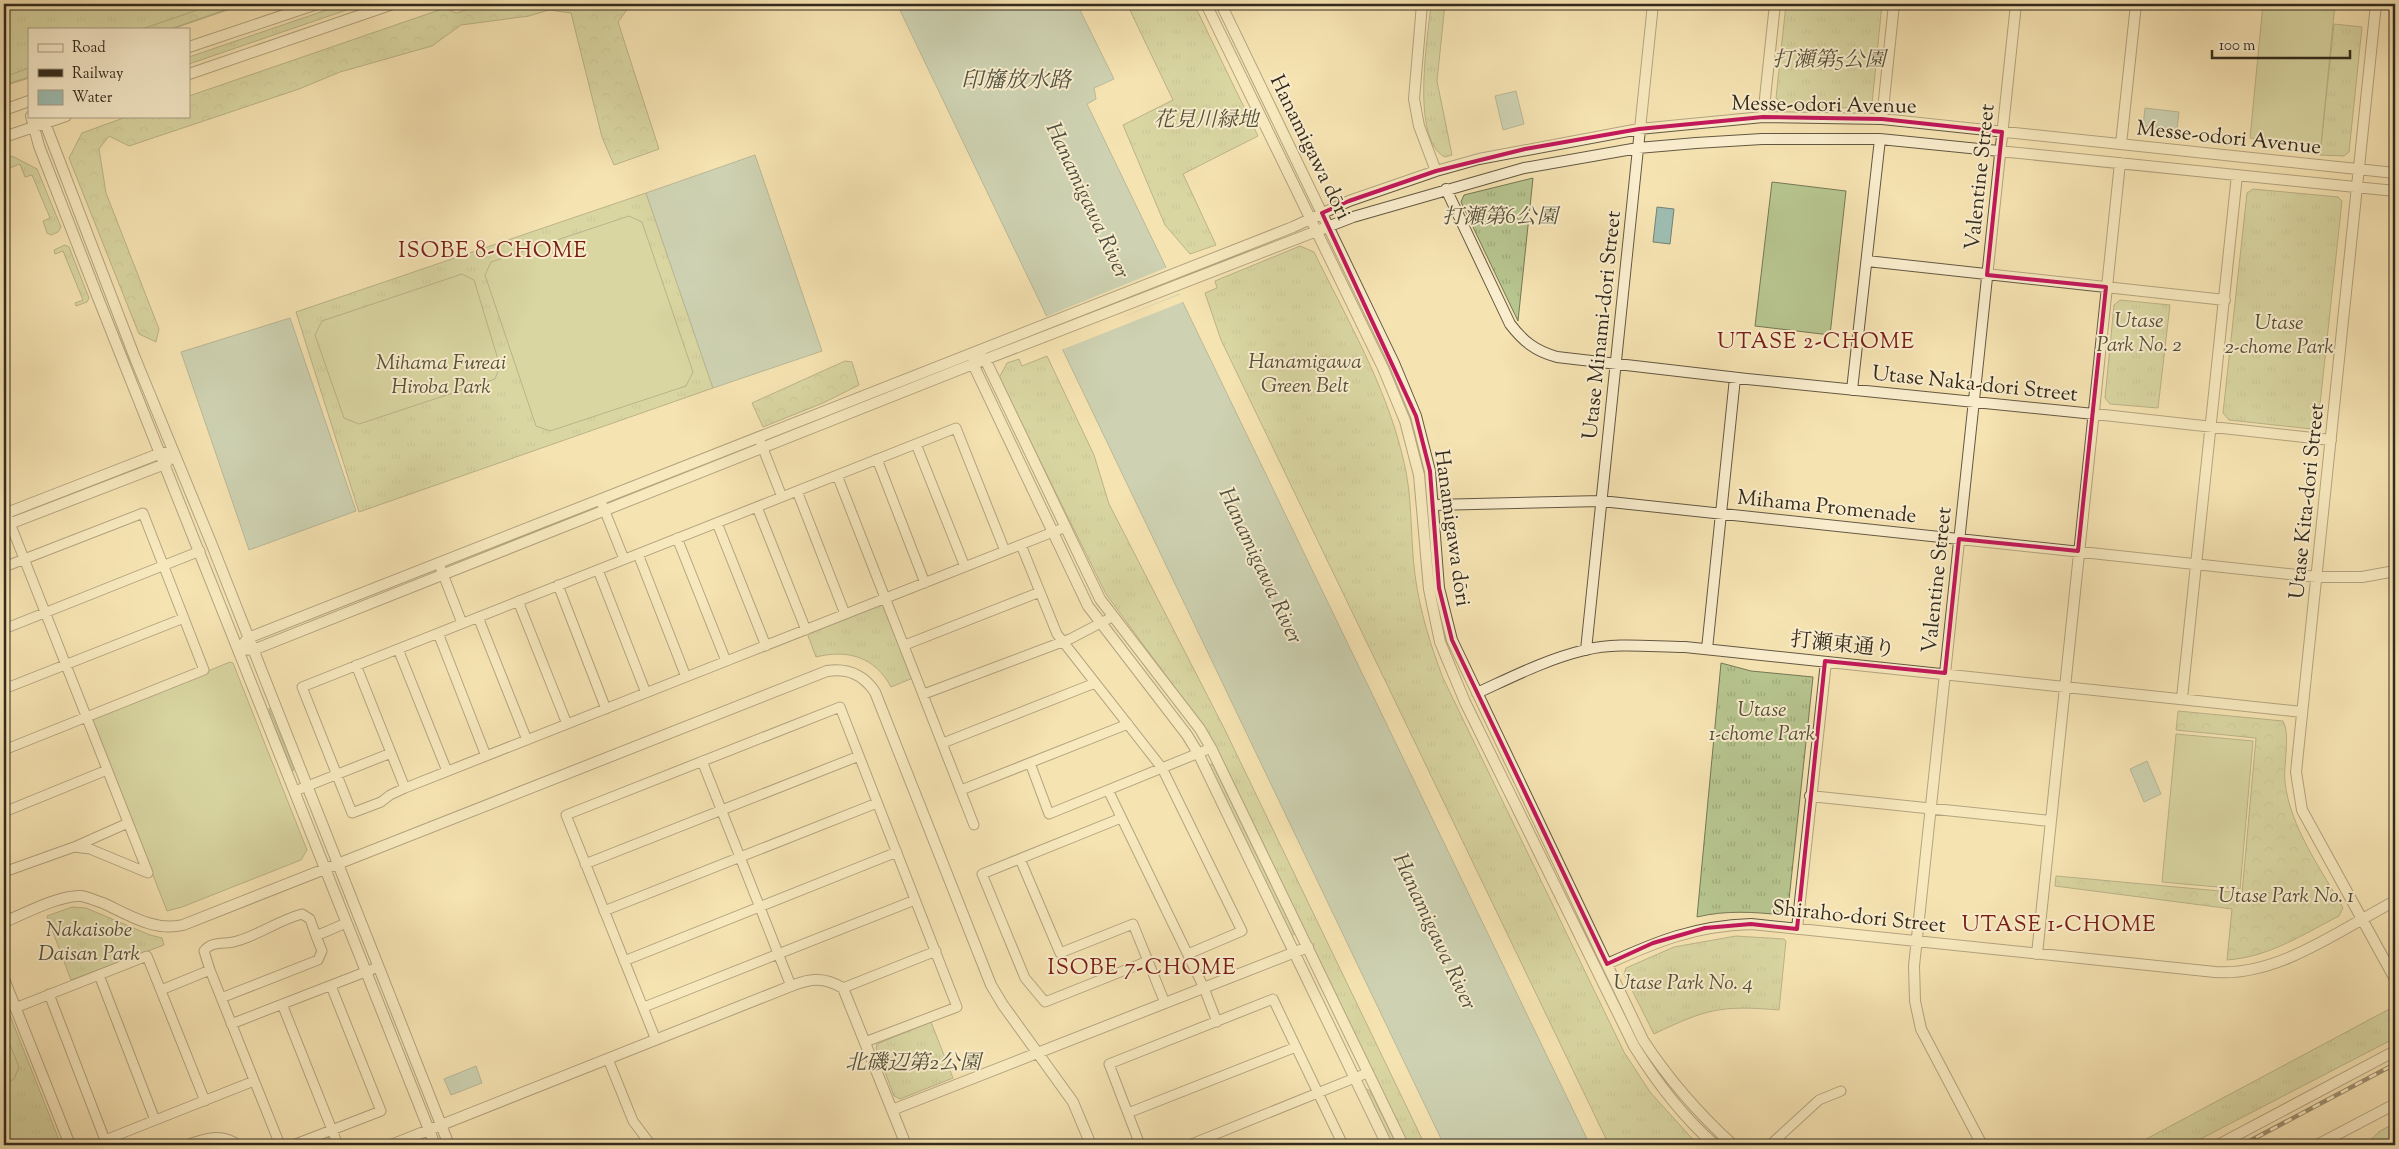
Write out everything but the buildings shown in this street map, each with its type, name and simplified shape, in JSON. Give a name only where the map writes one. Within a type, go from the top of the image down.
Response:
[{"type":"street","points":[[190,47],[317,4]]},
{"type":"street","points":[[190,74],[393,4]]},
{"type":"street","name":"Hanamigawa dōri","points":[[1206,4],[1383,368],[1405,421],[1419,475],[1429,589],[1434,619],[1440,642],[1462,694],[1634,1046],[1658,1084],[1692,1125],[1715,1145]]},
{"type":"street","name":"Hanamigawa dōri","points":[[1221,4],[1394,363],[1416,416],[1430,471],[1440,588],[1452,640],[1644,1040],[1668,1077],[1700,1116],[1733,1145]]},
{"type":"street","points":[[1422,4],[1414,99],[1419,126],[1436,171]]},
{"type":"street","name":"Utase Minami-dori Street","points":[[1586,650],[1653,4]]},
{"type":"street","points":[[1763,118],[1774,4]]},
{"type":"street","points":[[1882,120],[1894,4]]},
{"type":"street","name":"Valentine Street","points":[[1982,1145],[1921,1029],[1913,984],[1958,539],[2016,4]]},
{"type":"street","points":[[2121,144],[2136,4]]},
{"type":"street","name":"Utase Kita-dori Street","points":[[2376,4],[2296,772],[2302,810],[2395,979]]},
{"type":"street","points":[[4,110],[28,101]]},
{"type":"street","points":[[32,118],[33,128],[100,303],[435,1145]]},
{"type":"street","name":"Messe-odori Avenue","points":[[248,638],[1311,219],[1349,201],[1436,171],[1525,149],[1640,130],[1763,118],[1882,120],[2395,173]]},
{"type":"street","points":[[4,136],[33,128],[43,120],[449,1145]]},
{"type":"street","name":"Messe-odori Avenue","points":[[253,650],[1191,279],[1353,218],[1446,189],[1524,168],[1638,148],[1762,139],[1880,139],[2395,191]]},
{"type":"street","points":[[1852,390],[1880,139]]},
{"type":"street","points":[[2037,954],[2120,163]]},
{"type":"street","points":[[2182,698],[2237,175]]},
{"type":"street","name":"Utase Naka-dori Street","points":[[1446,189],[1510,324],[1532,348],[1544,353],[1616,364],[1735,378],[2331,440]]},
{"type":"street","points":[[73,231],[86,226]]},
{"type":"street","points":[[1867,261],[1987,276],[2225,300]]},
{"type":"street","points":[[100,303],[112,298]]},
{"type":"street","points":[[1387,1145],[1198,753],[1187,735],[1088,606],[973,364],[975,351],[985,359],[1100,599],[1112,617],[1200,728],[1211,748],[1403,1145]]},
{"type":"street","points":[[1707,649],[1735,378]]},
{"type":"street","points":[[1005,551],[956,428],[302,687],[352,813],[381,802],[390,795],[447,771],[1066,527]]},
{"type":"street","points":[[758,438],[782,497]]},
{"type":"street","points":[[916,444],[965,567]]},
{"type":"street","points":[[74,847],[90,849],[148,873],[24,559],[7,525],[5,514],[161,453],[174,454]]},
{"type":"street","points":[[7,525],[165,464],[174,454]]},
{"type":"street","points":[[877,460],[925,583]]},
{"type":"street","points":[[837,475],[974,825]]},
{"type":"street","points":[[797,491],[845,614]]},
{"type":"street","points":[[600,499],[624,559]]},
{"type":"street","name":"Mihama Promenade","points":[[1433,505],[1601,501],[2317,577],[2362,577],[2395,571]]},
{"type":"street","points":[[757,507],[806,630]]},
{"type":"street","points":[[4,567],[143,513],[204,670],[4,750]]},
{"type":"street","points":[[717,522],[766,646]]},
{"type":"street","points":[[677,538],[726,661]]},
{"type":"street","points":[[1022,545],[1062,641],[1162,768],[1242,931],[1188,954]]},
{"type":"street","points":[[4,629],[200,551]]},
{"type":"street","points":[[638,554],[686,677]]},
{"type":"street","points":[[439,564],[462,623]]},
{"type":"street","points":[[598,570],[646,693]]},
{"type":"street","points":[[558,585],[606,708]]},
{"type":"street","points":[[905,645],[1040,592]]},
{"type":"street","points":[[518,601],[567,724]]},
{"type":"street","points":[[478,617],[527,740]]},
{"type":"street","points":[[924,694],[1062,641],[1112,617]]},
{"type":"street","points":[[4,689],[184,618]]},
{"type":"street","points":[[438,633],[486,756]]},
{"type":"street","points":[[239,649],[248,638]]},
{"type":"street","name":"打瀬東通り","points":[[1477,693],[1532,667],[1586,650],[1637,646],[1707,649],[2302,712]]},
{"type":"street","points":[[398,648],[447,771]]},
{"type":"street","points":[[239,649],[253,650]]},
{"type":"street","points":[[1797,929],[1826,662]]},
{"type":"street","points":[[356,665],[405,788]]},
{"type":"street","points":[[4,922],[65,898],[80,896],[156,926],[171,928],[183,925],[827,671],[846,670],[867,680],[875,692],[991,985],[1003,1005],[1073,1102],[1091,1145]]},
{"type":"street","points":[[943,743],[1095,683]]},
{"type":"street","points":[[656,1040],[566,815],[840,707],[958,1007],[865,1042]]},
{"type":"street","points":[[961,790],[1128,724]]},
{"type":"street","points":[[1030,763],[1049,814],[1211,748]]},
{"type":"street","points":[[295,791],[391,753]]},
{"type":"street","points":[[585,864],[859,756]]},
{"type":"street","points":[[702,761],[792,986]]},
{"type":"street","points":[[4,812],[107,770]]},
{"type":"street","points":[[1108,790],[1204,988],[1217,1022]]},
{"type":"street","points":[[1810,796],[2050,821]]},
{"type":"street","points":[[604,911],[877,803]]},
{"type":"street","points":[[1121,818],[982,874],[1025,978],[1045,1002],[1148,961]]},
{"type":"street","points":[[4,872],[74,847],[128,823]]},
{"type":"street","points":[[624,960],[897,852]]},
{"type":"street","points":[[1020,859],[1060,954],[1133,924],[1165,1003]]},
{"type":"street","points":[[644,1007],[915,900]]},
{"type":"street","name":"Shiraho-dori Street","points":[[1607,964],[1653,943],[1705,928],[1751,924],[2215,972],[2242,972],[2286,960],[2395,901]]},
{"type":"street","points":[[221,998],[318,960],[322,951],[307,916],[298,915],[235,942],[220,942],[207,947],[204,955],[221,998],[232,1024],[280,1145]]},
{"type":"street","points":[[316,936],[346,923]]},
{"type":"street","points":[[892,1110],[1308,947]]},
{"type":"street","points":[[843,988],[936,952]]},
{"type":"street","points":[[16,1008],[147,956],[204,1101]]},
{"type":"street","points":[[232,1024],[378,967]]},
{"type":"street","points":[[161,990],[210,970]]},
{"type":"street","points":[[99,975],[155,1120]]},
{"type":"street","points":[[4,979],[70,1145]]},
{"type":"street","points":[[391,1145],[792,986],[819,979],[834,983],[843,988],[906,1145]]},
{"type":"street","points":[[293,1145],[381,1111],[331,986]]},
{"type":"street","points":[[49,994],[105,1140],[254,1081]]},
{"type":"street","points":[[1140,1145],[1108,1064],[1273,999],[1342,1143],[1331,1145]]},
{"type":"street","points":[[282,1004],[338,1145]]},
{"type":"street","points":[[1128,1113],[1296,1047]]},
{"type":"street","points":[[2218,1145],[2395,1052]]},
{"type":"street","points":[[608,1059],[633,1122],[652,1145]]},
{"type":"street","points":[[1189,1145],[1367,1073]]},
{"type":"street","points":[[1770,1145],[1819,1100],[1841,1091]]},
{"type":"street","points":[[2317,1145],[2395,1104]]},
{"type":"street","points":[[188,1145],[211,1138],[223,1138],[237,1145]]},
{"type":"highlighted area","points":[[1763,117],[1882,119],[2002,132],[1987,275],[2106,287],[2078,551],[1959,539],[1945,673],[1825,661],[1797,929],[1751,924],[1705,928],[1653,943],[1607,964],[1452,640],[1439,588],[1430,471],[1416,416],[1322,213],[1349,201],[1436,171],[1525,149],[1639,129]]},
{"type":"green space","points":[[4,4],[245,4],[175,28],[28,28],[28,78],[4,86]]},
{"type":"green space","points":[[215,4],[242,4],[173,28],[145,28]]},
{"type":"green space","points":[[344,4],[364,4],[190,64],[190,57]]},
{"type":"green space","points":[[485,4],[631,4],[618,22],[659,149],[614,165],[602,137],[571,13],[549,10],[529,16],[461,25],[432,46],[340,72],[299,89],[129,146],[109,136],[99,149],[106,193],[159,329],[156,342],[139,334],[69,158],[82,133],[123,118],[190,118],[190,96],[445,8],[456,13]]},
{"type":"green space","name":"花見川緑地","points":[[1127,4],[1194,4],[1258,136],[1183,174],[1216,245],[1190,254],[1165,225],[1123,125],[1173,100]]},
{"type":"green space","points":[[1431,4],[1445,4],[1437,81],[1452,155],[1445,157],[1434,147],[1424,109],[1425,62]]},
{"type":"green space","name":"打瀬第5公園","points":[[1786,4],[1882,4],[1872,104],[1866,108],[1786,107],[1776,98]]},
{"type":"green space","points":[[2263,4],[2335,4],[2321,145],[2250,138]]},
{"type":"green space","points":[[2334,24],[2362,27],[2349,152],[2344,156],[2320,155]]},
{"type":"green space","points":[[28,68],[28,77],[4,85],[4,77]]},
{"type":"green space","points":[[12,156],[37,169],[61,227],[58,232],[51,235],[47,233],[43,221],[50,218],[32,175],[25,177],[20,164],[4,170],[4,160]]},
{"type":"green space","name":"打瀬第6公園","points":[[1533,178],[1518,321],[1461,202],[1464,195]]},
{"type":"green space","points":[[1772,182],[1846,191],[1830,335],[1755,326]]},
{"type":"green space","name":"Utase 2-chome Park","points":[[2253,189],[2338,197],[2342,201],[2318,423],[2312,429],[2229,420],[2223,413],[2247,193]]},
{"type":"green space","name":"Mihama Fureai Hiroba Park","points":[[646,193],[713,388],[359,512],[296,312]]},
{"type":"green space","points":[[629,216],[642,222],[693,372],[686,386],[550,431],[536,426],[485,275],[491,262]]},
{"type":"green space","points":[[65,245],[69,247],[89,298],[87,302],[76,306],[75,303],[83,300],[63,251],[55,254],[54,250]]},
{"type":"green space","name":"Hanamigawa Green Belt","points":[[1300,246],[1314,252],[1376,379],[1396,431],[1406,472],[1417,588],[1426,627],[1443,678],[1624,1052],[1650,1092],[1698,1145],[1609,1145],[1221,340],[1205,293],[1217,288],[1215,281]]},
{"type":"green space","points":[[462,274],[474,280],[500,366],[495,379],[359,424],[344,418],[315,335],[322,321]]},
{"type":"green space","name":"Utase Park No. 2","points":[[2120,300],[2170,305],[2158,408],[2110,404],[2105,398],[2114,305]]},
{"type":"green space","points":[[1047,356],[1094,455],[1109,504],[1224,728],[1425,1145],[1407,1145],[1209,734],[1106,594],[999,378],[1007,363],[1019,359],[1022,366]]},
{"type":"green space","points":[[845,361],[852,362],[859,385],[823,403],[763,427],[752,403]]},
{"type":"green space","points":[[880,604],[884,606],[913,678],[891,687],[877,669],[869,662],[860,658],[839,654],[816,657],[807,633]]},
{"type":"green space","points":[[230,662],[233,663],[307,850],[301,860],[182,907],[167,911],[93,722],[94,718]]},
{"type":"green space","name":"Utase 1-chome Park","points":[[1721,663],[1751,671],[1813,677],[1788,909],[1783,915],[1740,912],[1697,917]]},
{"type":"green space","points":[[269,708],[294,769],[293,771],[271,718]]},
{"type":"green space","name":"Utase Park No. 1","points":[[2178,711],[2283,721],[2287,742],[2285,782],[2288,799],[2293,815],[2308,847],[2343,908],[2339,916],[2271,950],[2257,955],[2227,960],[2232,909],[2055,886],[2056,876],[2242,893],[2256,738],[2176,730]]},
{"type":"green space","points":[[2176,734],[2253,741],[2240,889],[2162,882]]},
{"type":"green space","points":[[1210,764],[1213,765],[1295,934],[1291,936],[1208,767]]},
{"type":"green space","name":"Nakaisobe Daisan Park","points":[[72,907],[86,908],[150,935],[162,938],[164,945],[71,980],[47,916]]},
{"type":"green space","name":"Utase Park No. 4","points":[[1736,936],[1784,939],[1786,941],[1779,1010],[1742,1008],[1714,1011],[1687,1019],[1654,1034],[1624,974],[1626,968],[1674,947]]},
{"type":"green space","points":[[4,1000],[61,1145],[4,1145]]},
{"type":"green space","points":[[2395,1006],[2395,1038],[2189,1145],[2135,1145]]},
{"type":"green space","name":"北磯辺第2公園","points":[[931,1022],[953,1078],[900,1099],[894,1096],[876,1048],[877,1044]]},
{"type":"green space","points":[[4,1030],[19,1067],[14,1079],[4,1084]]},
{"type":"green space","points":[[1367,1089],[1370,1091],[1397,1145],[1392,1145],[1366,1092]]},
{"type":"green space","points":[[2395,1123],[2395,1145],[2365,1145],[2380,1131]]},
{"type":"water","name":"印旛放水路","points":[[897,4],[1077,4],[1114,79],[1094,88],[1096,99],[1087,104],[1590,1145],[1444,1145]]},
{"type":"water","points":[[1516,91],[1524,124],[1503,130],[1495,96]]},
{"type":"water","points":[[2145,108],[2179,112],[2177,129],[2143,126]]},
{"type":"water","points":[[755,155],[822,351],[713,388],[646,193]]},
{"type":"water","points":[[1657,207],[1674,209],[1670,244],[1653,242]]},
{"type":"water","points":[[290,318],[356,511],[249,550],[181,352]]},
{"type":"water","points":[[2147,761],[2161,794],[2144,802],[2130,769]]},
{"type":"water","points":[[476,1066],[482,1083],[451,1095],[444,1079]]},
{"type":"pier","points":[[1168,267],[1181,293],[1115,320],[1181,294],[1185,301],[1061,350],[1045,317]]},
{"type":"railway","points":[[2242,1145],[2395,1064]]},
{"type":"district","name":"ISOBE 8-CHOME","points":[[493,249]]},
{"type":"district","name":"UTASE 2-CHOME","points":[[1816,340]]},
{"type":"district","name":"UTASE 1-CHOME","points":[[2059,923]]},
{"type":"district","name":"ISOBE 7-CHOME","points":[[1142,966]]},
{"type":"water label","name":"Hanamigawa River","points":[[1089,200]]},
{"type":"water label","name":"Hanamigawa River","points":[[1262,565]]},
{"type":"water label","name":"Hanamigawa River","points":[[1436,931]]}]
